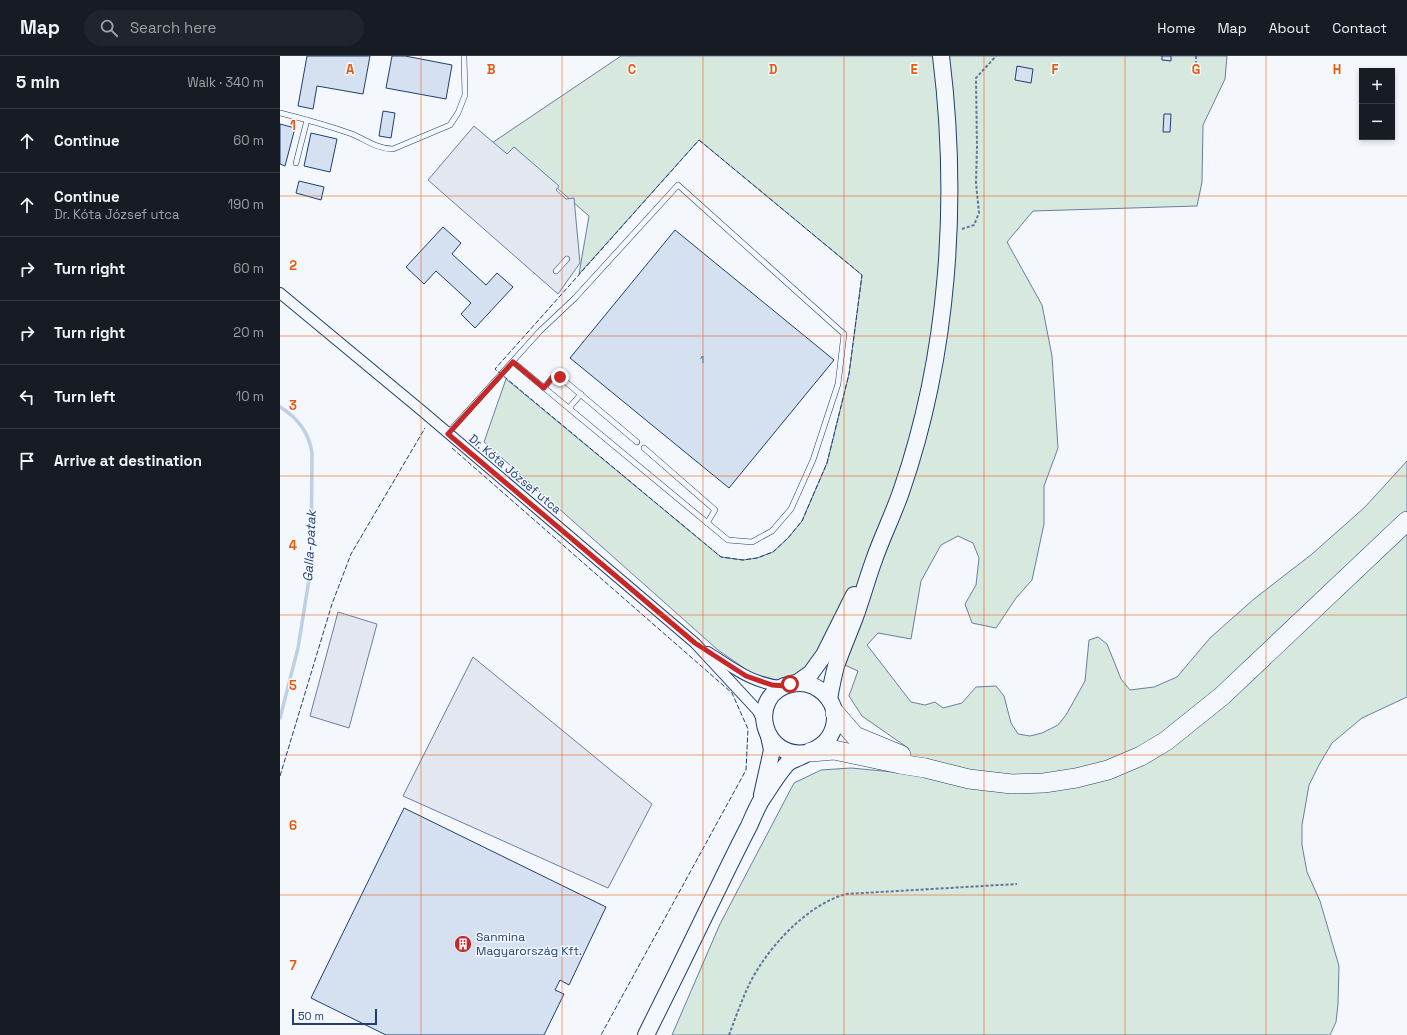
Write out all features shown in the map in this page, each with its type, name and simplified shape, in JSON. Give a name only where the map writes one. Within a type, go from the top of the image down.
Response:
[{"type":"highway","points":[[811,752],[834,750],[925,768],[969,779],[1012,784],[1044,783],[1076,778],[1108,770],[1141,756],[1166,741],[1222,696],[1407,521]]},
{"type":"highway","points":[[832,706],[855,736],[904,756],[925,768]]},
{"type":"main road","points":[[646,1035],[762,800],[789,762],[822,746],[830,737],[834,725],[832,706],[836,667],[855,617],[874,559],[901,492],[919,434],[928,393],[944,292],[949,229],[947,119],[940,56]]},
{"type":"main road","points":[[762,800],[765,778],[772,750],[764,712],[768,701],[775,692],[811,673],[824,655],[844,614],[874,559]]},
{"type":"main road","points":[[791,684],[803,683],[815,686],[825,694],[832,706]]},
{"type":"main road","points":[[767,730],[776,746],[787,752],[799,754],[811,752]]},
{"type":"street","name":"Dr. Kóta József utca","points":[[280,293],[695,643]]},
{"type":"street","points":[[695,643],[746,676],[772,685],[791,684]]},
{"type":"street","points":[[695,643],[758,711],[767,730]]},
{"type":"lane","points":[[280,113],[353,135],[384,149],[393,149],[450,125],[458,114],[464,95],[464,56]]},
{"type":"lane","points":[[296,163],[307,120]]},
{"type":"lane","points":[[448,434],[540,331],[575,298],[678,185],[844,334],[838,384],[813,460],[791,509],[772,530],[752,542],[728,540],[513,362]]},
{"type":"lane","points":[[556,271],[566,259]]},
{"type":"lane","points":[[544,388],[552,378],[560,377],[637,442]]},
{"type":"lane","points":[[569,408],[581,394]]},
{"type":"lane","points":[[644,448],[715,510],[707,523]]},
{"type":"path","points":[[949,229],[965,229],[974,226],[979,213],[976,183],[976,78],[996,56]]},
{"type":"path","points":[[1196,56],[1196,75]]},
{"type":"path","points":[[728,1035],[748,986],[761,964],[774,947],[804,916],[836,897],[846,894],[1017,884]]},
{"type":"shaded area","points":[[621,56],[1227,56],[1225,79],[1203,125],[1202,182],[1197,206],[1033,211],[1007,242],[1042,305],[1052,356],[1058,448],[1044,486],[1044,524],[1032,580],[1016,598],[996,628],[972,623],[965,604],[976,585],[979,558],[973,543],[958,536],[941,545],[921,581],[911,639],[878,633],[867,645],[911,702],[925,705],[935,702],[943,708],[962,703],[976,687],[996,686],[1004,696],[1011,723],[1018,734],[1030,736],[1042,733],[1058,725],[1066,715],[1085,681],[1089,640],[1098,637],[1107,644],[1121,679],[1130,690],[1154,687],[1177,677],[1210,638],[1254,599],[1312,554],[1365,507],[1407,461],[1407,697],[1362,718],[1332,743],[1309,785],[1302,825],[1302,845],[1307,872],[1320,901],[1339,966],[1336,1022],[1330,1035],[672,1035],[720,924],[794,783],[821,770],[851,768],[904,773],[908,748],[862,716],[849,696],[858,671],[825,656],[784,682],[751,673],[718,650],[484,442],[506,379],[721,557],[743,560],[757,558],[773,552],[788,538],[802,521],[827,463],[849,374],[862,275],[699,140],[579,274],[589,216],[525,160],[477,153]]},
{"type":"shaded area","points":[[474,126],[507,154],[514,147],[559,186],[556,190],[566,199],[574,198],[580,263],[558,294],[428,180]]},
{"type":"shaded area","points":[[338,612],[377,624],[349,728],[310,716]]},
{"type":"shaded area","points":[[473,657],[652,804],[608,888],[403,796]]},
{"type":"building","points":[[307,56],[370,56],[363,94],[317,86],[313,109],[298,106]]},
{"type":"building","points":[[392,56],[405,56],[452,65],[446,99],[386,88]]},
{"type":"building","points":[[1162,56],[1171,56],[1171,61],[1162,60]]},
{"type":"building","points":[[1017,66],[1033,69],[1031,83],[1015,80]]},
{"type":"building","points":[[383,111],[395,113],[391,138],[379,136]]},
{"type":"building","points":[[1164,114],[1171,114],[1170,132],[1163,132]]},
{"type":"building","points":[[280,124],[295,128],[285,166],[280,164]]},
{"type":"building","points":[[311,133],[337,139],[330,172],[304,166]]},
{"type":"building","points":[[299,181],[324,187],[321,200],[296,193]]},
{"type":"building","points":[[443,227],[461,243],[452,254],[486,285],[497,273],[513,287],[475,328],[461,314],[471,303],[436,271],[424,284],[406,267]]},
{"type":"building","points":[[675,230],[834,360],[729,488],[570,358]]},
{"type":"building","name":"Sanmina Magyarország Kft.","points":[[404,808],[606,907],[569,985],[560,980],[555,990],[564,994],[544,1035],[386,1035],[311,998]]},
{"type":"waterway","name":"Galla-patak","points":[[280,407],[302,426],[311,445],[312,453],[311,567],[298,648],[280,718]]},
{"type":"fence","points":[[699,140],[862,275],[849,374],[827,463],[802,521],[788,538],[773,552],[757,558],[743,560],[721,557],[495,369],[699,140]]},
{"type":"fence","points":[[280,776],[332,604],[351,554],[425,428]]},
{"type":"fence","points":[[452,448],[732,693],[748,729],[746,770],[601,1035]]},
{"type":"place","name":"Sanmina Magyarország Kft.","points":[[463,944]]},
{"type":"route","points":[[560,377],[552,378],[544,388],[513,362],[448,434],[695,643],[746,676],[758,682],[785,686],[790,684]]}]
